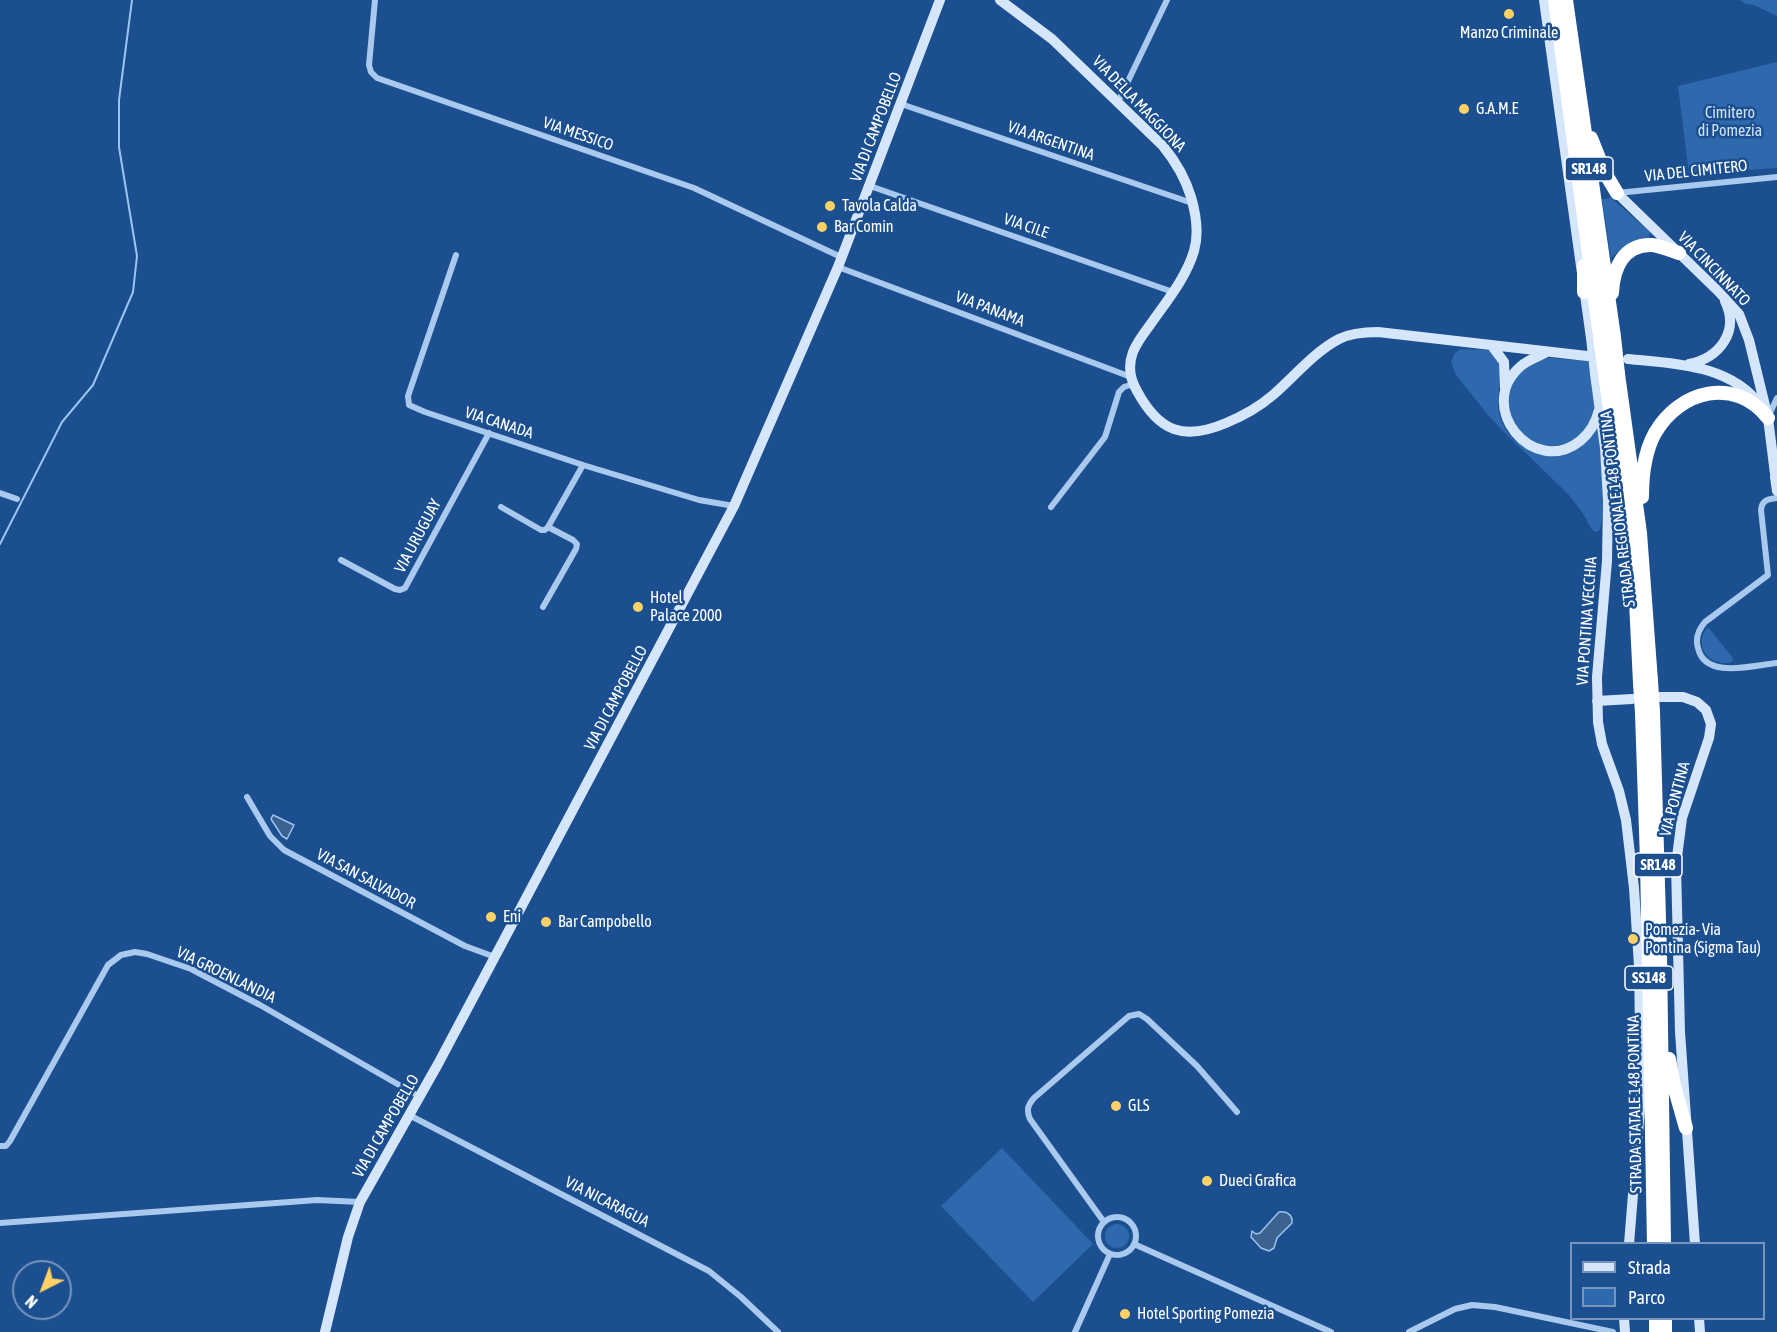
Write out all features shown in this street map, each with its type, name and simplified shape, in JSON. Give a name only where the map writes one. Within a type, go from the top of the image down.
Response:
[{"type":"highway","name":"STRADA REGIONALE 148 PONTINA","points":[[1555,0],[1633,566],[1646,682]]},
{"type":"highway","name":"STRADA REGIONALE 148 PONTINA","points":[[1566,0],[1611,322],[1602,337]]},
{"type":"highway","points":[[1580,104],[1599,159],[1607,178],[1617,193]]},
{"type":"highway","points":[[1584,210],[1584,292]]},
{"type":"highway","points":[[1611,322],[1613,279],[1621,259],[1632,249],[1644,245],[1659,246],[1679,253]]},
{"type":"highway","name":"STRADA REGIONALE 148 PONTINA","points":[[1606,374],[1640,533],[1644,580],[1647,712],[1658,862],[1661,1018]]},
{"type":"highway","points":[[1644,580],[1643,474],[1657,430],[1687,401],[1709,393],[1723,392],[1739,396],[1757,407],[1768,418]]},
{"type":"highway","name":"STRADA STATALE 148 PONTINA","points":[[1647,712],[1650,1094],[1654,1242]]},
{"type":"highway","points":[[1640,1006],[1650,1094]]},
{"type":"highway","points":[[1661,1018],[1668,1046],[1671,1074],[1686,1128]]},
{"type":"highway","name":"STRADA STATALE 148 PONTINA","points":[[1661,1018],[1664,1242]]},
{"type":"street","name":"VIA MESSICO","points":[[375,0],[369,68],[372,74],[379,79],[694,188],[840,262]]},
{"type":"street","name":"VIA DI CAMPOBELLO","points":[[325,1332],[348,1237],[360,1202],[420,1097],[734,506],[840,262],[940,0]]},
{"type":"street","name":"VIA DELLA MAGGIONA","points":[[1000,0],[1047,35],[1163,146],[1187,183],[1197,231],[1194,250],[1188,267],[1133,352],[1130,368],[1132,381]]},
{"type":"street","points":[[1118,102],[1167,0]]},
{"type":"street","points":[[1544,0],[1584,292],[1602,337]]},
{"type":"street","name":"VIA ARGENTINA","points":[[901,104],[1192,204]]},
{"type":"street","name":"VIA DEL CIMITERO","points":[[1617,193],[1777,177]]},
{"type":"street","name":"VIA CILE","points":[[870,186],[1173,292]]},
{"type":"street","name":"VIA CINCINNATO","points":[[1617,193],[1737,311],[1749,340],[1768,418],[1777,491]]},
{"type":"street","name":"VIA CANADA","points":[[456,255],[407,402],[410,406],[583,465],[699,500],[734,506]]},
{"type":"street","name":"VIA PANAMA","points":[[840,262],[1132,381]]},
{"type":"street","points":[[1684,365],[1707,359],[1716,353],[1725,339],[1729,326],[1729,315],[1727,305],[1718,291]]},
{"type":"street","points":[[1052,507],[1105,437],[1119,392],[1132,381],[1147,406],[1166,426],[1183,432],[1197,433],[1221,426],[1252,410],[1327,346],[1348,335],[1378,332],[1587,356]]},
{"type":"street","points":[[1492,346],[1504,362],[1504,412],[1510,426],[1530,446],[1544,450],[1559,450],[1577,443],[1594,425],[1599,407]]},
{"type":"street","points":[[1505,388],[1520,367],[1546,352]]},
{"type":"street","points":[[1628,359],[1684,365],[1710,371],[1735,383],[1756,399],[1768,418]]},
{"type":"street","name":"VIA PONTINA VECCHIA","points":[[1606,374],[1599,407],[1608,501],[1608,548],[1599,645],[1597,701],[1602,744],[1619,790],[1627,826],[1635,895],[1639,966],[1641,1095],[1629,1242]]},
{"type":"street","points":[[1762,393],[1770,398],[1777,397]]},
{"type":"street","points":[[1768,418],[1777,397]]},
{"type":"street","name":"VIA CINCINNATO","points":[[1768,418],[1777,438]]},
{"type":"street","name":"VIA URUGUAY","points":[[341,560],[395,589],[405,588],[489,433]]},
{"type":"street","points":[[501,507],[541,530],[545,530],[583,465]]},
{"type":"street","points":[[0,493],[16,499]]},
{"type":"street","points":[[1777,498],[1766,500],[1761,510],[1768,575],[1707,621],[1699,630],[1697,644],[1703,658],[1719,668],[1777,663]]},
{"type":"street","points":[[543,607],[577,545],[573,540],[548,527]]},
{"type":"street","name":"VIA PONTINA","points":[[1660,697],[1683,698],[1697,702],[1706,710],[1711,724],[1709,738],[1682,818],[1676,857],[1680,1032],[1686,1128]]},
{"type":"street","points":[[1597,701],[1632,699]]},
{"type":"street","name":"VIA SAN SALVADOR","points":[[248,797],[270,836],[284,850],[465,946],[495,957]]},
{"type":"street","name":"VIA GROENLANDIA","points":[[0,1146],[8,1145],[108,965],[116,958],[130,952],[147,954],[208,978],[260,1005],[420,1097]]},
{"type":"street","points":[[1104,1222],[1030,1119],[1027,1110],[1034,1098],[1129,1016],[1139,1014],[1148,1019],[1191,1059],[1237,1112]]},
{"type":"street","name":"VIA NICARAGUA","points":[[410,1115],[709,1271],[778,1332]]},
{"type":"street","points":[[1686,1128],[1695,1242]]},
{"type":"street","points":[[0,1223],[316,1200],[360,1202]]},
{"type":"street","points":[[1116,1217],[1128,1220],[1135,1231],[1134,1244],[1124,1254],[1110,1254],[1100,1246],[1098,1233],[1104,1222],[1116,1217]]},
{"type":"street","points":[[1134,1244],[1331,1332]]},
{"type":"street","points":[[1075,1332],[1110,1254]]},
{"type":"street","points":[[1409,1332],[1455,1309],[1472,1305],[1495,1307],[1612,1332]]},
{"type":"green space","points":[[1740,0],[1777,0],[1777,16],[1754,5],[1746,4]]},
{"type":"green space","name":"Cimitero di Pomezia","points":[[1777,62],[1777,168],[1689,174],[1678,86]]},
{"type":"green space","points":[[1610,197],[1650,232],[1649,239],[1628,244],[1611,258],[1602,199]]},
{"type":"green space","points":[[1461,349],[1493,352],[1500,370],[1498,404],[1502,423],[1513,438],[1528,449],[1546,455],[1598,427],[1603,498],[1599,531],[1592,530],[1568,494],[1488,415],[1456,375],[1451,362],[1455,353]]},
{"type":"green space","points":[[1541,359],[1588,361],[1595,406],[1592,418],[1578,436],[1569,442],[1547,446],[1536,444],[1522,436],[1506,406],[1515,376]]},
{"type":"green space","points":[[1708,627],[1733,658],[1732,662],[1717,662],[1706,654],[1702,641],[1703,634]]},
{"type":"green space","points":[[1002,1148],[1093,1244],[1033,1302],[941,1206]]},
{"type":"green space","points":[[1117,1224],[1125,1228],[1129,1236],[1125,1244],[1117,1248],[1109,1244],[1105,1236],[1109,1228]]},
{"type":"shaded area","points":[[273,815],[294,825],[287,839],[282,836],[271,819]]},
{"type":"shaded area","points":[[1279,1212],[1289,1214],[1292,1223],[1277,1238],[1274,1248],[1269,1251],[1261,1248],[1251,1237],[1252,1231],[1256,1234],[1260,1233]]},
{"type":"waterway","points":[[0,544],[62,422],[93,385],[133,292],[137,256],[119,147],[119,100],[132,0]]},
{"type":"place","name":"Manzo Criminale","points":[[1509,14]]},
{"type":"place","name":"G.A.M.E","points":[[1464,109]]},
{"type":"place","name":"Tavola Calda","points":[[830,206]]},
{"type":"place","name":"Bar Comin","points":[[822,227]]},
{"type":"place","name":"Hotel Palace 2000","points":[[638,607]]},
{"type":"place","name":"Eni","points":[[491,917]]},
{"type":"place","name":"Bar Campobello","points":[[546,922]]},
{"type":"place","name":"Pomezia- Via Pontina (Sigma Tau)","points":[[1633,939]]},
{"type":"place","name":"GLS","points":[[1116,1106]]},
{"type":"place","name":"Duecì Grafica","points":[[1207,1181]]},
{"type":"place","name":"Hotel Sporting Pomezia","points":[[1125,1314]]}]
